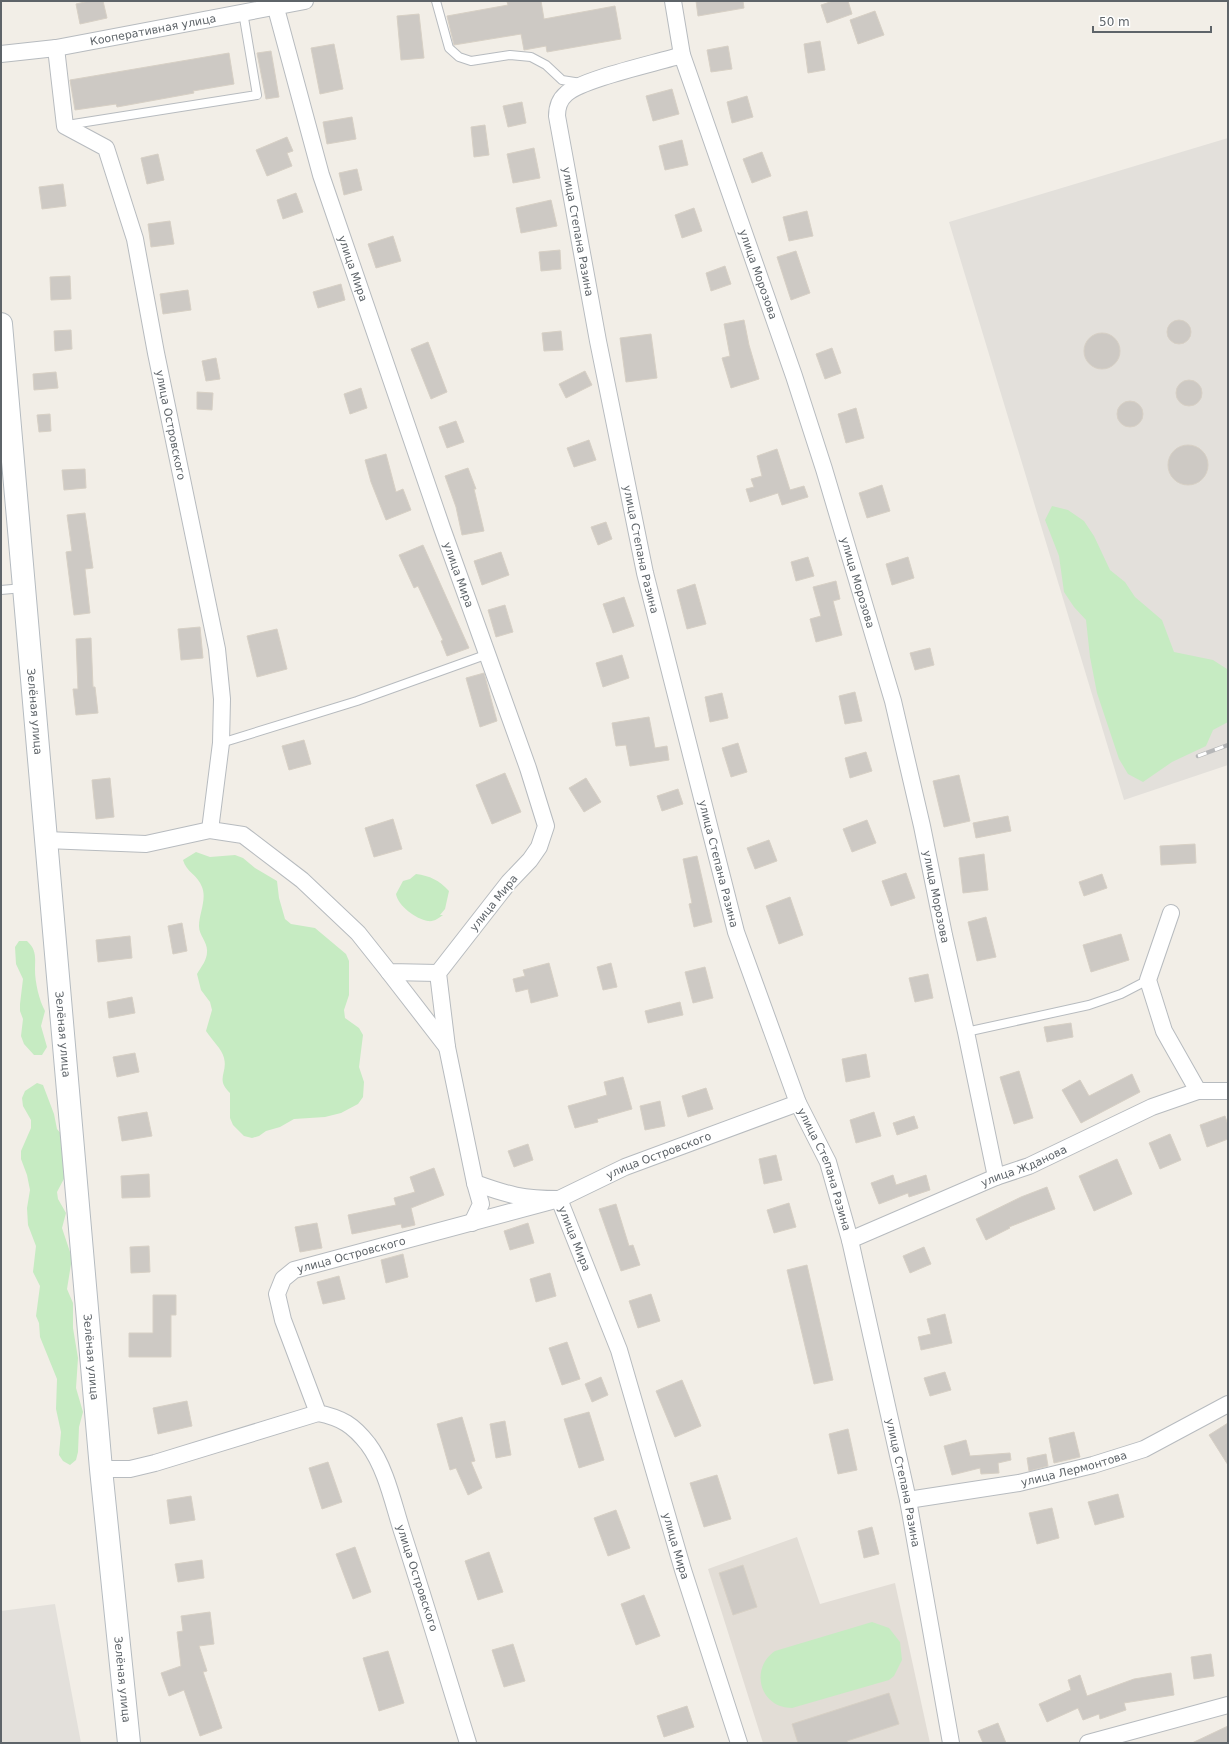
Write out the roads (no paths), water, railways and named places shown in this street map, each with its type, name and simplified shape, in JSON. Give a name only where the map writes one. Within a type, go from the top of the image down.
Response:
[{"type":"street","name":"Кооперативная улица","points":[[1,54],[56,48],[243,12],[275,3],[305,1]]},
{"type":"street","name":"улица Морозова","points":[[673,1],[682,55],[824,468],[893,701],[922,826],[996,1177]]},
{"type":"street","name":"улица Мира","points":[[275,3],[321,175],[528,768],[546,826],[539,847],[530,860],[509,882],[438,972]]},
{"type":"street","points":[[56,48],[65,126]]},
{"type":"street","name":"улица Степана Разина","points":[[682,55],[586,83],[567,93],[557,106],[557,116],[598,340],[645,573],[736,932],[798,1103],[828,1162],[850,1240],[908,1500],[950,1743]]},
{"type":"street","name":"улица Островского","points":[[65,126],[106,148],[135,239],[156,354],[217,649],[222,699],[221,743],[210,830]]},
{"type":"street","name":"Зелёная улица","points":[[1,324],[101,1469],[129,1743]]},
{"type":"street","points":[[46,840],[146,844],[210,830],[243,835],[302,880],[358,933],[447,1047]]},
{"type":"street","points":[[1171,913],[1148,980],[1164,1031],[1198,1091]]},
{"type":"street","points":[[389,972],[438,972],[447,1047],[475,1183],[482,1204],[472,1222]]},
{"type":"street","name":"улица Жданова","points":[[850,1240],[996,1177],[1029,1166],[1152,1107],[1198,1091],[1228,1091]]},
{"type":"street","name":"улица Островского","points":[[468,1743],[413,1565],[380,1465],[368,1445],[350,1424],[335,1416],[318,1413],[283,1320],[277,1294],[283,1279],[294,1270],[559,1199],[625,1167],[798,1103]]},
{"type":"street","name":"улица Мира","points":[[475,1183],[508,1195],[531,1199],[559,1199],[619,1350],[684,1570],[739,1743]]},
{"type":"street","name":"улица Лермонтова","points":[[908,1500],[1019,1483],[1093,1465],[1144,1449],[1228,1404]]},
{"type":"street","points":[[101,1469],[130,1468],[155,1463],[318,1413]]},
{"type":"street","points":[[1088,1743],[1228,1705]]},
{"type":"lane","points":[[436,1],[449,48],[459,57],[471,61],[510,55],[531,57],[546,65],[562,80],[586,83]]},
{"type":"lane","points":[[65,126],[257,95],[243,12]]},
{"type":"lane","points":[[1,590],[24,588]]},
{"type":"lane","points":[[221,743],[357,701],[488,654]]},
{"type":"lane","points":[[966,1032],[1089,1005],[1121,994],[1148,980]]},
{"type":"railway","points":[[1198,756],[1228,745]]}]
